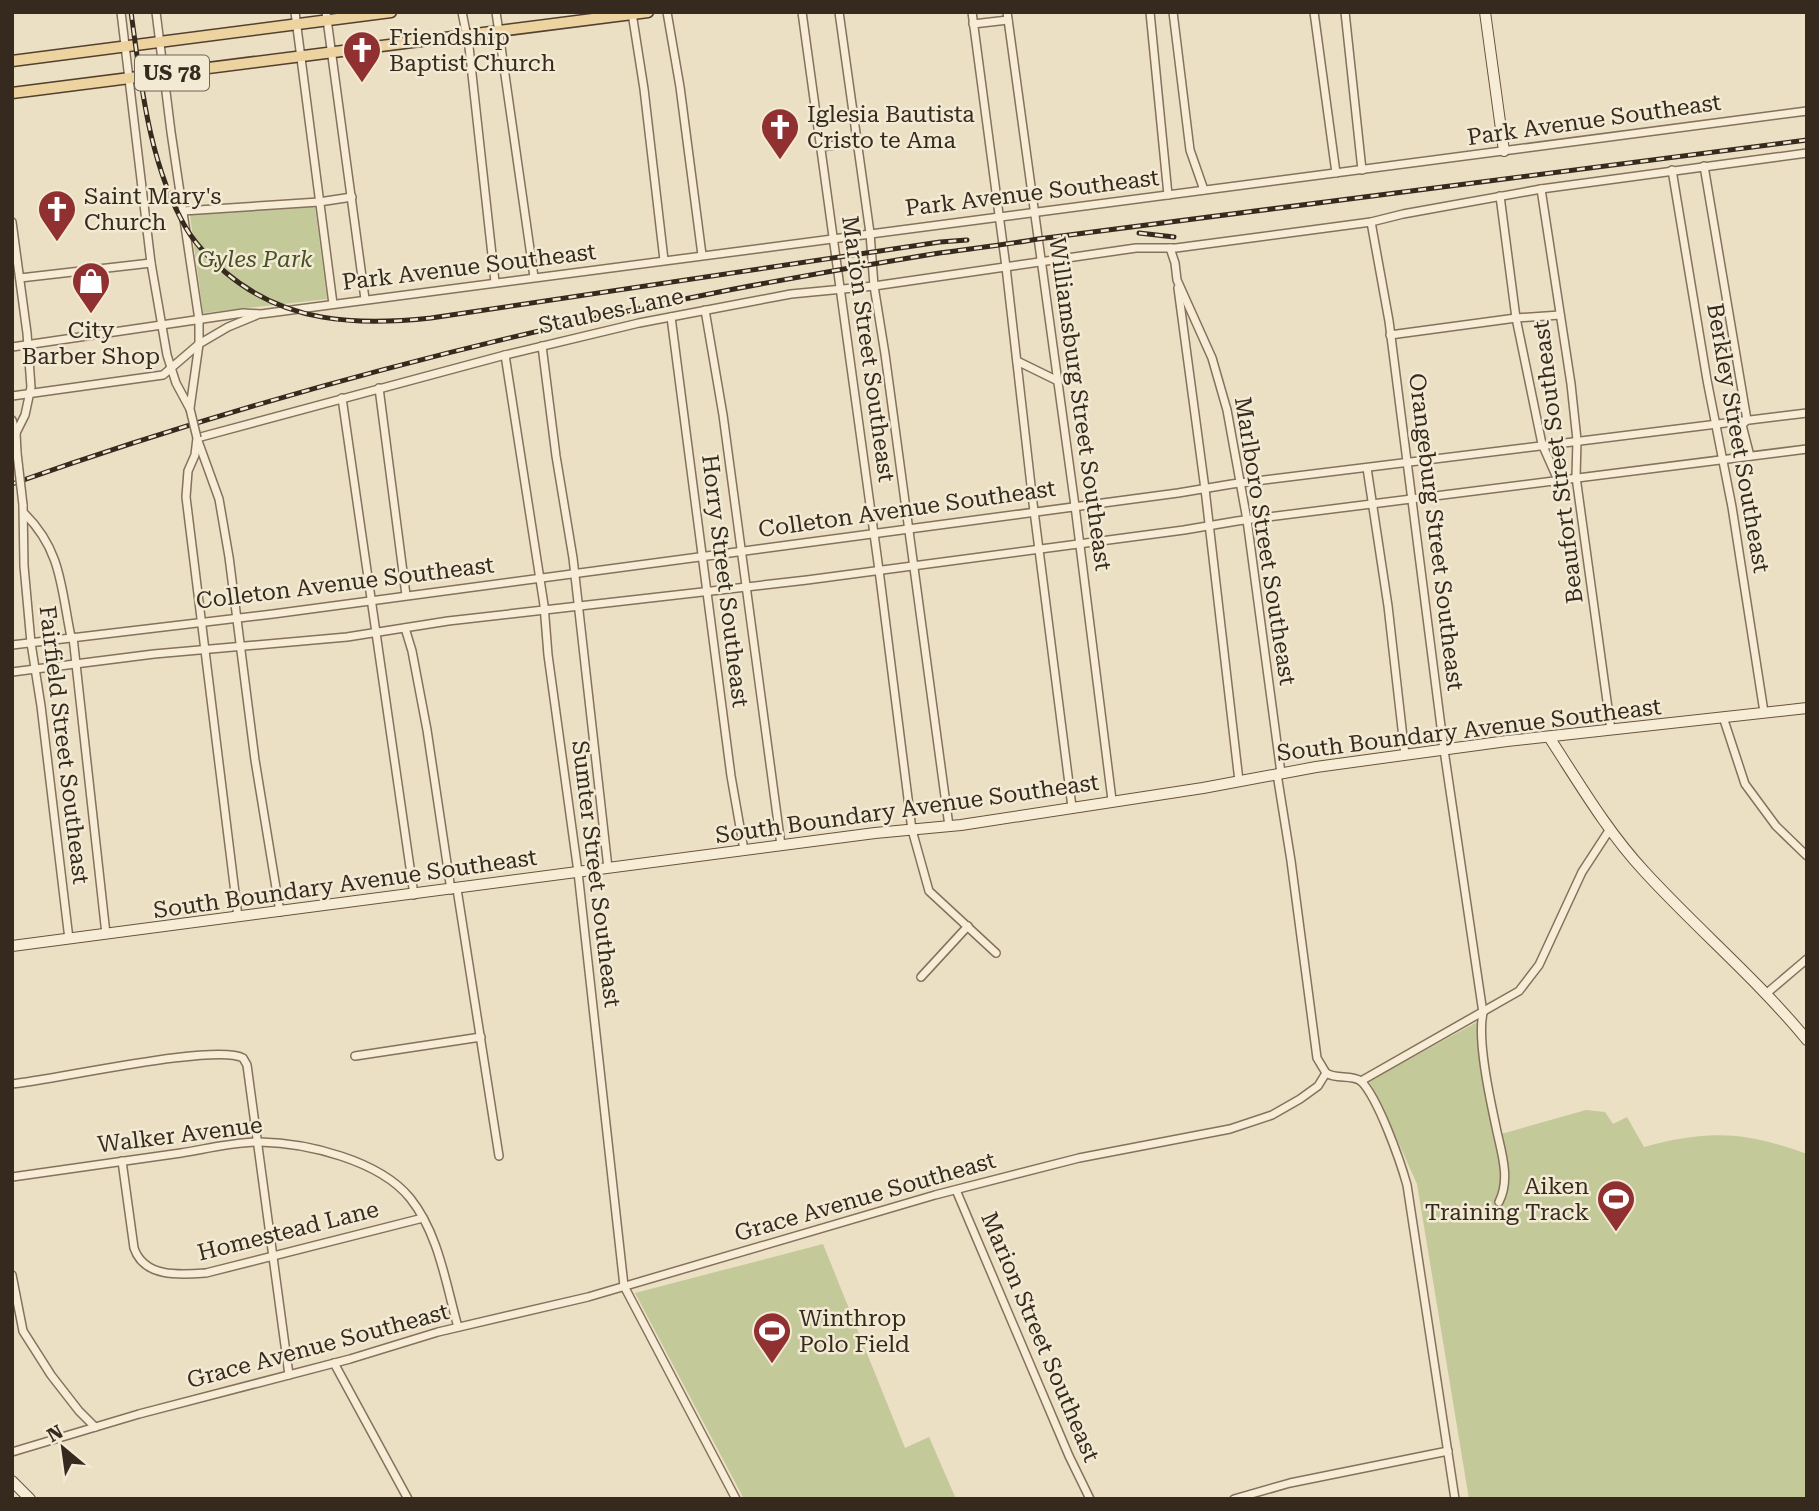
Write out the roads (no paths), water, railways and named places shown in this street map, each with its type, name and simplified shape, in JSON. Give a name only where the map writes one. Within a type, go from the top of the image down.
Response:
[{"type":"main road","name":"US 78","points":[[12,61],[160,42],[296,18],[391,12]]},
{"type":"main road","name":"US 78","points":[[12,93],[648,12]]},
{"type":"street","points":[[121,12],[151,262],[162,326],[170,369],[190,408],[197,438],[219,499],[238,617],[255,760],[280,912]]},
{"type":"street","points":[[156,12],[199,320],[199,344],[190,408]]},
{"type":"street","points":[[462,12],[495,282]]},
{"type":"street","points":[[496,12],[534,278]]},
{"type":"street","points":[[667,12],[680,86],[702,255]]},
{"type":"street","name":"Marion Street Southeast","points":[[802,12],[912,830],[929,891],[996,953]]},
{"type":"street","name":"Marion Street Southeast","points":[[839,12],[949,826]]},
{"type":"street","points":[[972,12],[1072,807]]},
{"type":"street","points":[[1150,12],[1168,195]]},
{"type":"street","points":[[1173,12],[1189,150],[1204,190]]},
{"type":"street","points":[[1314,12],[1336,173]]},
{"type":"street","points":[[1345,12],[1362,170]]},
{"type":"street","points":[[1485,12],[1504,151]]},
{"type":"street","points":[[632,13],[644,89],[664,260]]},
{"type":"street","points":[[326,16],[365,299]]},
{"type":"street","points":[[974,24],[1007,16]]},
{"type":"street","name":"Williamsburg Street Southeast","points":[[1007,16],[1075,506],[1112,800]]},
{"type":"street","points":[[296,18],[333,304]]},
{"type":"street","name":"Park Avenue Southeast","points":[[12,347],[243,313],[261,314],[1807,111]]},
{"type":"street","points":[[821,147],[857,142]]},
{"type":"street","points":[[1041,260],[1136,248],[1170,248],[1371,222],[1541,189],[1807,153]]},
{"type":"street","name":"Berkley Street Southeast","points":[[1704,166],[1747,420],[1742,425],[1749,456]]},
{"type":"street","name":"Berkley Street Southeast","points":[[1672,170],[1715,424],[1732,507],[1764,712]]},
{"type":"street","name":"Beaufort Street Southeast","points":[[1541,189],[1577,440],[1576,477],[1611,730]]},
{"type":"street","name":"Beaufort Street Southeast","points":[[1500,196],[1516,317],[1542,444],[1559,480]]},
{"type":"street","points":[[183,211],[319,202],[352,197]]},
{"type":"street","name":"Fairfield Street Southeast","points":[[12,222],[28,346],[30,393],[25,415],[16,433]]},
{"type":"street","name":"Orangeburg Street Southeast","points":[[1371,222],[1391,335],[1444,750],[1483,1013],[1481,1024],[1488,1079],[1505,1171],[1504,1192],[1499,1202]]},
{"type":"street","name":"Marlboro Street Southeast","points":[[1170,248],[1175,263],[1210,525],[1239,781]]},
{"type":"street","name":"Staubes Lane","points":[[197,438],[505,355],[671,317],[792,294],[874,286],[1041,260]]},
{"type":"street","points":[[20,278],[151,262]]},
{"type":"street","name":"Marlboro Street Southeast","points":[[1177,280],[1212,358],[1227,410],[1241,483],[1317,1058],[1326,1073]]},
{"type":"street","name":"Horry Street Southeast","points":[[705,310],[723,415],[781,845]]},
{"type":"street","name":"Park Avenue Southeast","points":[[12,396],[154,378],[163,375],[199,344],[228,327],[261,314]]},
{"type":"street","points":[[1391,335],[1516,317],[1560,315]]},
{"type":"street","name":"Horry Street Southeast","points":[[671,317],[744,850]]},
{"type":"street","name":"Sumter Street Southeast","points":[[542,346],[575,574],[608,868]]},
{"type":"street","name":"Sumter Street Southeast","points":[[505,355],[545,611],[548,655],[578,872],[624,1286],[736,1499]]},
{"type":"street","points":[[1017,360],[1058,381]]},
{"type":"street","points":[[379,388],[406,595]]},
{"type":"street","points":[[342,398],[414,895]]},
{"type":"street","name":"Colleton Avenue Southeast","points":[[12,645],[372,601],[1542,444],[1807,413]]},
{"type":"street","name":"Fairfield Street Southeast","points":[[12,420],[16,433],[25,514],[24,566],[31,643],[69,939]]},
{"type":"street","points":[[197,438],[195,455],[188,471],[186,498],[237,917]]},
{"type":"street","points":[[12,673],[154,654],[377,633],[578,608],[1807,449]]},
{"type":"street","points":[[1367,468],[1388,606],[1405,755]]},
{"type":"street","name":"Fairfield Street Southeast","points":[[25,514],[38,527],[56,561],[72,637],[106,934]]},
{"type":"street","points":[[405,628],[427,730],[481,1037],[499,1157]]},
{"type":"street","name":"South Boundary Avenue Southeast","points":[[12,946],[781,845],[949,826],[1405,755],[1807,708]]},
{"type":"street","points":[[1723,717],[1745,784],[1776,826],[1807,856]]},
{"type":"street","points":[[1549,737],[1610,830],[1651,878],[1767,993],[1807,1040]]},
{"type":"street","points":[[1362,1080],[1519,992],[1529,981],[1552,939],[1582,872],[1610,830]]},
{"type":"street","points":[[921,977],[968,926]]},
{"type":"street","points":[[1767,993],[1807,959]]},
{"type":"street","points":[[355,1056],[481,1037]]},
{"type":"street","points":[[12,1084],[150,1062],[224,1053],[240,1056],[247,1065],[259,1142],[289,1375]]},
{"type":"street","points":[[1326,1073],[1329,1076],[1362,1080],[1401,1162],[1408,1185],[1455,1499]]},
{"type":"street","name":"Grace Avenue Southeast","points":[[12,1452],[458,1327],[624,1286],[956,1190],[1079,1158],[1230,1129],[1272,1115],[1300,1099],[1318,1086],[1326,1073]]},
{"type":"street","name":"Walker Avenue","points":[[12,1177],[259,1142],[307,1146],[362,1164],[398,1186],[423,1218],[434,1243],[458,1327]]},
{"type":"street","name":"Homestead Lane","points":[[122,1161],[134,1248],[143,1264],[159,1271],[181,1275],[206,1273],[423,1218]]},
{"type":"street","name":"Marion Street Southeast","points":[[956,1190],[1053,1420],[1090,1499]]},
{"type":"street","points":[[12,1275],[23,1331],[58,1384],[95,1427]]},
{"type":"street","points":[[334,1363],[408,1499]]},
{"type":"street","points":[[1234,1499],[1290,1483],[1448,1451]]},
{"type":"street","points":[[12,1481],[30,1499]]},
{"type":"railway","points":[[131,12],[143,95],[155,151],[173,203],[186,228],[225,272],[248,289],[297,311],[349,320],[431,318],[967,240]]},
{"type":"railway","points":[[12,484],[189,425],[368,374],[548,329],[729,290],[908,258],[1038,239],[1807,140]]},
{"type":"railway","points":[[1139,233],[1174,237]]},
{"type":"place","name":"Friendship Baptist Church","points":[[362,84]]},
{"type":"place","name":"Iglesia Bautista Cristo te Ama","points":[[780,161]]},
{"type":"place","name":"Saint Mary's Church","points":[[57,243]]},
{"type":"place","name":"City Barber Shop","points":[[91,315]]},
{"type":"place","name":"Aiken Training Track","points":[[1616,1233]]},
{"type":"place","name":"Winthrop Polo Field","points":[[772,1365]]},
{"type":"park label","name":"Gyles Park","points":[[255,259]]}]
